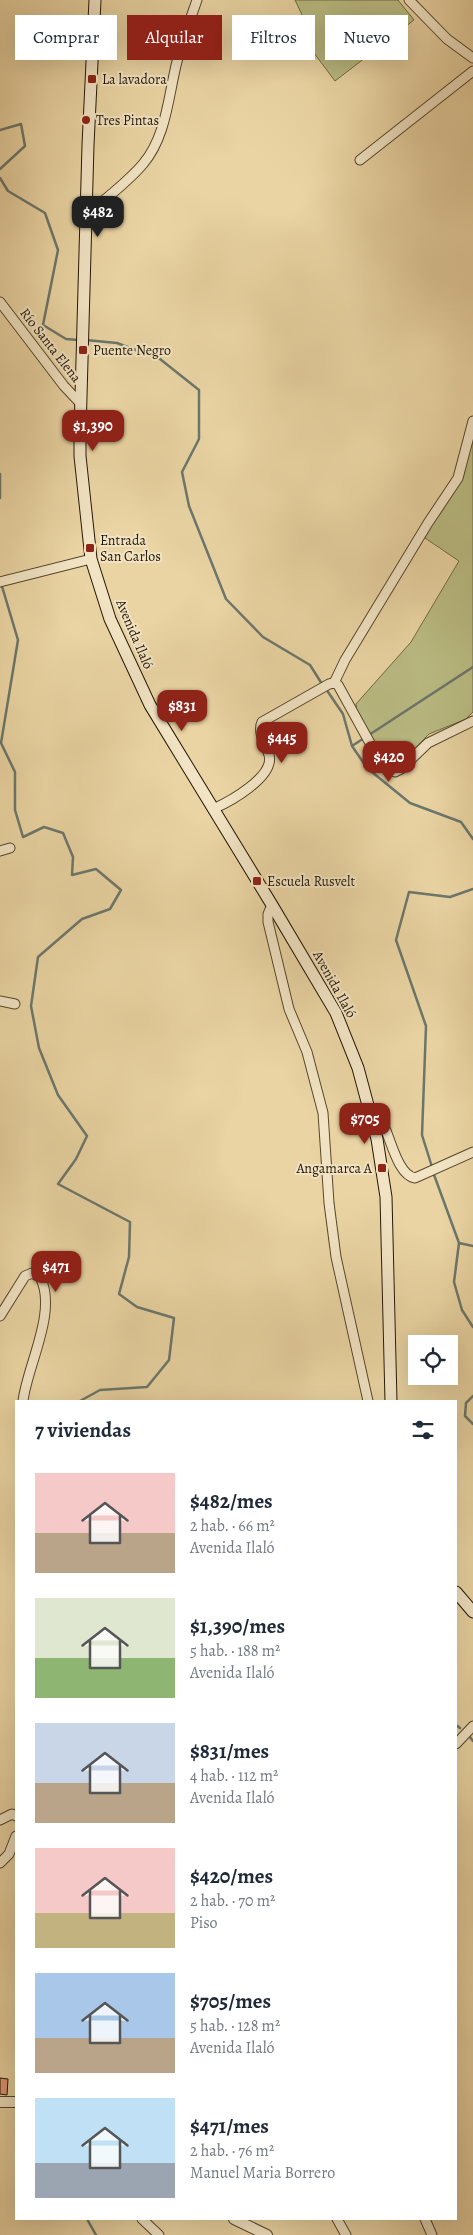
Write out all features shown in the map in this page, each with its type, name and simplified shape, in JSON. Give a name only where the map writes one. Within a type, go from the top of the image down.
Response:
[{"type":"main road","name":"Avenida Ilaló","points":[[95,0],[86,215],[80,456],[91,560],[110,619],[150,705],[336,1013],[358,1068],[371,1111],[386,1197],[390,1400]]},
{"type":"main road","points":[[457,1593],[473,1612]]},
{"type":"street","points":[[86,215],[143,164],[154,147],[170,101],[175,70],[197,0]]},
{"type":"street","points":[[409,0],[447,40],[473,58]]},
{"type":"street","points":[[360,160],[473,71]]},
{"type":"street","name":"Río Santa Elena","points":[[0,302],[64,386],[81,404]]},
{"type":"street","points":[[213,809],[246,790],[268,769],[270,757],[261,732],[262,722],[332,683],[428,523],[458,478],[473,420]]},
{"type":"street","points":[[4,581],[91,560]]},
{"type":"street","points":[[332,683],[351,708],[387,770],[395,772],[401,769],[428,743],[473,721]]},
{"type":"street","points":[[0,851],[10,848]]},
{"type":"street","points":[[272,905],[268,914],[268,922],[289,1009],[307,1052],[323,1113],[329,1203],[336,1257],[368,1400]]},
{"type":"street","points":[[0,1001],[15,1004]]},
{"type":"street","points":[[371,1111],[383,1124],[402,1170],[410,1177],[415,1178],[473,1152]]},
{"type":"street","points":[[0,1316],[25,1276],[32,1273],[40,1277],[45,1304],[43,1328],[25,1384],[22,1400]]},
{"type":"street","points":[[457,1743],[473,1726]]},
{"type":"street","points":[[0,1820],[12,1814],[15,1816]]},
{"type":"street","points":[[0,1863],[9,1854],[15,1839]]},
{"type":"street","points":[[0,2102],[15,2102]]},
{"type":"street","points":[[143,2220],[159,2235]]},
{"type":"street","points":[[236,2220],[267,2235]]},
{"type":"street","points":[[338,2220],[346,2235]]},
{"type":"street","points":[[425,2220],[432,2235]]},
{"type":"green space","points":[[295,0],[398,0],[414,20],[408,25],[408,15],[325,15],[325,60],[362,60],[335,81],[315,54],[315,15],[302,15]]},
{"type":"green space","points":[[473,442],[473,712],[466,719],[429,734],[396,768],[371,749],[366,742],[360,726],[356,704],[411,642],[459,561],[425,538]]},
{"type":"building","points":[[0,2078],[8,2079],[7,2095],[0,2094]]},
{"type":"waterway","points":[[0,130],[21,124],[25,146],[0,169]]},
{"type":"waterway","points":[[0,178],[8,191],[45,213],[58,250],[43,325],[66,339],[78,340]]},
{"type":"waterway","points":[[86,340],[117,343],[160,359],[199,390],[199,439],[182,472],[189,506],[226,599],[263,637],[310,665],[322,684]]},
{"type":"waterway","points":[[0,474],[0,498]]},
{"type":"waterway","points":[[1,583],[18,640],[1,743],[15,772],[15,810],[23,837],[44,827],[63,833],[73,857],[72,875],[96,869],[121,890],[110,909],[82,919],[38,957],[31,1006],[39,1048],[58,1095],[87,1136],[76,1159],[58,1184],[130,1222],[129,1257],[119,1294],[137,1307],[174,1318],[169,1360],[147,1387],[100,1390],[82,1400]]},
{"type":"waterway","points":[[352,746],[473,667]]},
{"type":"waterway","points":[[326,689],[343,714],[352,746],[367,768],[410,803],[461,822],[473,839]]},
{"type":"waterway","points":[[432,1167],[422,1135],[426,1026],[396,940],[409,892],[450,897],[473,889]]},
{"type":"waterway","points":[[433,1172],[459,1243],[454,1282],[462,1310],[473,1327]]},
{"type":"waterway","points":[[459,1243],[473,1246]]},
{"type":"waterway","points":[[473,1396],[466,1403],[465,1416],[473,1424]]},
{"type":"waterway","points":[[469,1736],[473,1741]]},
{"type":"waterway","points":[[88,2220],[96,2235]]},
{"type":"place","name":"La lavadora","points":[[92,79]]},
{"type":"place","name":"Tres Pintas","points":[[86,120]]},
{"type":"place","name":"Puente Negro","points":[[83,350]]},
{"type":"place","name":"Entrada San Carlos","points":[[90,548]]},
{"type":"place","name":"Escuela Rusvelt","points":[[257,881]]},
{"type":"place","name":"Angamarca A","points":[[382,1168]]}]
